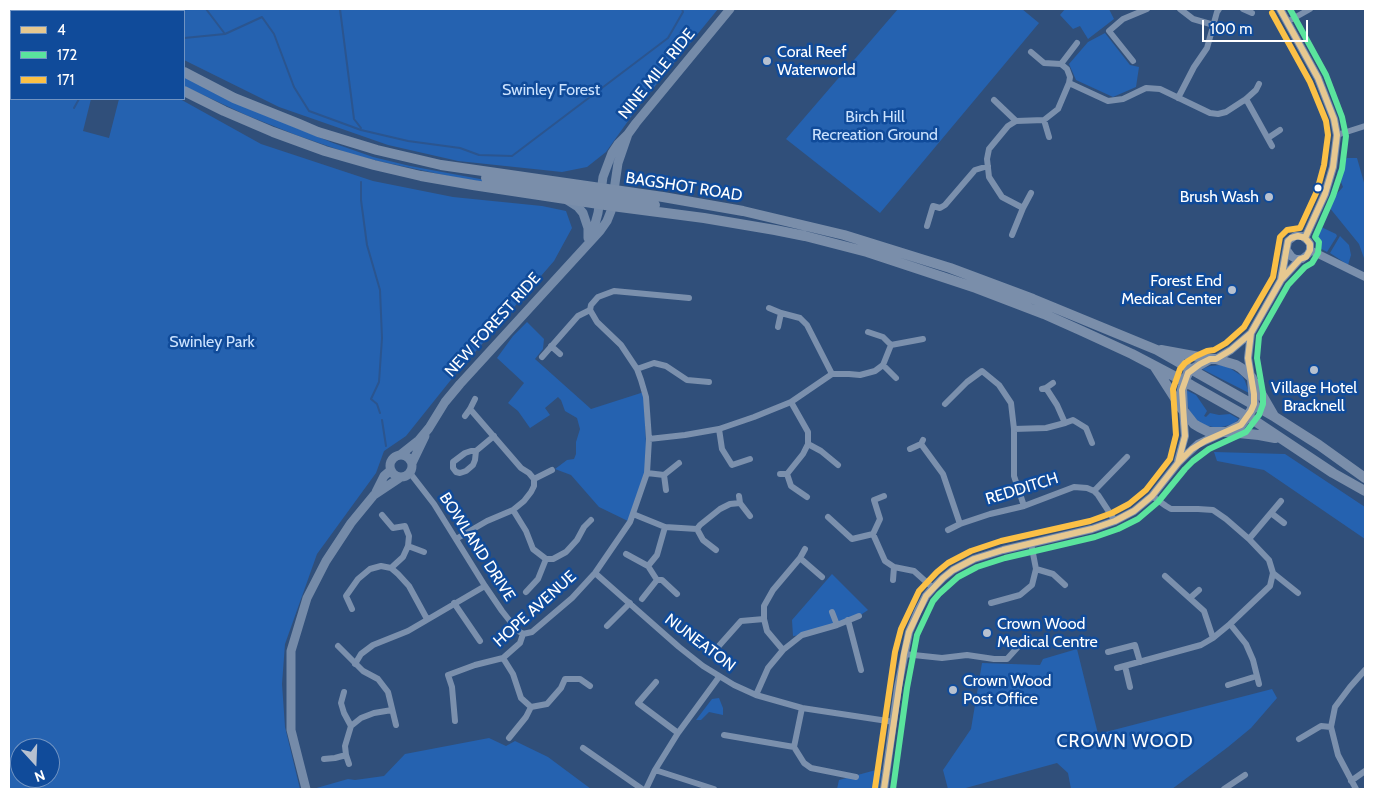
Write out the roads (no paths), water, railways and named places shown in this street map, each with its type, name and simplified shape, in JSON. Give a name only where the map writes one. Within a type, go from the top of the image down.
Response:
[{"type":"highway","name":"BAGSHOT ROAD","points":[[185,73],[234,98],[325,134],[377,150],[442,165],[600,195],[613,200],[804,236],[978,283]]},
{"type":"highway","name":"BAGSHOT ROAD","points":[[185,92],[272,132],[332,153],[394,170],[473,185],[565,199],[600,195],[613,200],[743,211],[810,227],[924,259],[978,283]]},
{"type":"highway","points":[[978,283],[1033,299],[1157,350],[1254,404],[1319,445],[1365,478]]},
{"type":"highway","points":[[978,283],[1082,331],[1184,382],[1248,417],[1333,473],[1365,491]]},
{"type":"highway","points":[[1157,350],[1213,359],[1236,365],[1251,377],[1275,417]]},
{"type":"highway","points":[[1183,410],[1184,382],[1191,370],[1213,359]]},
{"type":"highway","points":[[1154,366],[1183,410],[1199,428],[1209,432],[1259,435],[1281,439]]},
{"type":"highway","points":[[1225,432],[1241,425],[1248,417],[1254,404],[1251,377]]},
{"type":"main road","name":"NINE MILE RIDE","points":[[600,195],[605,171],[612,153],[618,144],[730,9]]},
{"type":"main road","name":"NINE MILE RIDE","points":[[613,200],[618,163],[628,134]]},
{"type":"main road","name":"NEW FOREST RIDE","points":[[587,242],[595,224],[600,195]]},
{"type":"main road","points":[[565,199],[578,207],[583,213],[588,228],[587,242]]},
{"type":"main road","name":"NEW FOREST RIDE","points":[[412,463],[429,428],[445,402],[587,242],[600,231],[607,221],[613,200]]},
{"type":"main road","name":"NEW FOREST RIDE","points":[[400,455],[419,440],[429,428]]},
{"type":"main road","points":[[374,495],[402,477],[405,477],[412,470],[412,463],[408,457],[400,455],[396,456],[390,464],[394,475],[402,477]]},
{"type":"main road","points":[[306,789],[292,730],[291,651],[307,598],[326,561],[351,523],[374,495],[384,476],[391,470]]},
{"type":"street","points":[[1132,61],[1109,31],[1123,19],[1147,9]]},
{"type":"street","points":[[1180,9],[1193,19],[1214,24]]},
{"type":"street","points":[[1178,98],[1194,67],[1207,48],[1219,9]]},
{"type":"street","points":[[1243,9],[1252,13]]},
{"type":"street","points":[[1280,9],[1318,78],[1334,119],[1337,135],[1336,153],[1331,176],[1305,238]]},
{"type":"street","points":[[1287,22],[1310,9]]},
{"type":"street","points":[[1061,64],[1077,43]]},
{"type":"street","points":[[1024,208],[1002,196],[989,177],[987,159],[989,150],[1008,126],[1016,121],[1044,120],[1058,109],[1070,76],[1061,64],[1044,63],[1031,52]]},
{"type":"street","points":[[1069,83],[1108,101],[1123,100],[1146,88],[1160,89],[1210,113],[1218,114],[1226,112],[1246,99],[1258,87]]},
{"type":"street","points":[[1246,99],[1272,146]]},
{"type":"street","points":[[994,100],[1016,121]]},
{"type":"street","points":[[1044,120],[1049,137]]},
{"type":"street","points":[[1337,135],[1365,126]]},
{"type":"street","points":[[1268,138],[1280,130]]},
{"type":"street","points":[[927,226],[933,206],[940,208],[945,205],[975,170],[988,166]]},
{"type":"street","points":[[1012,235],[1031,193]]},
{"type":"street","points":[[1213,359],[1232,350],[1251,333],[1281,280],[1300,259],[1306,257],[1310,250],[1310,244],[1305,238],[1298,236],[1291,238],[1287,246],[1281,280]]},
{"type":"street","points":[[1287,250],[1292,257],[1300,259]]},
{"type":"street","points":[[1310,250],[1365,277]]},
{"type":"street","points":[[542,358],[578,316],[590,310],[591,305],[598,297],[614,291],[689,298]]},
{"type":"street","points":[[769,308],[781,314],[800,318],[807,325],[832,374]]},
{"type":"street","name":"HOPE AVENUE","points":[[455,720],[452,688],[448,675],[475,665],[503,658],[520,643],[523,634],[532,632],[572,598],[595,573],[615,545],[633,514],[647,473],[649,439],[646,397],[637,369],[620,345],[596,322],[590,310]]},
{"type":"street","points":[[778,327],[781,314]]},
{"type":"street","points":[[868,332],[883,337],[891,345]]},
{"type":"street","points":[[1251,333],[1248,358],[1251,377]]},
{"type":"street","points":[[891,345],[923,339]]},
{"type":"street","points":[[649,439],[685,436],[719,429],[791,402],[832,374],[860,375],[876,371],[883,365],[891,345]]},
{"type":"street","points":[[551,346],[560,354]]},
{"type":"street","points":[[637,369],[654,363],[666,366],[687,380],[709,382]]},
{"type":"street","points":[[883,365],[896,378]]},
{"type":"street","points":[[945,404],[967,382],[982,371],[999,384],[1011,403],[1014,429],[1014,476],[1024,506]]},
{"type":"street","points":[[1053,383],[1044,388],[1057,404],[1065,423]]},
{"type":"street","points":[[465,416],[475,399]]},
{"type":"street","points":[[787,474],[803,454],[808,444],[808,432],[791,402]]},
{"type":"street","points":[[456,539],[487,521],[513,510],[524,501],[534,486],[534,479],[521,468],[470,410]]},
{"type":"street","points":[[1178,463],[1185,436],[1183,410]]},
{"type":"street","points":[[1014,429],[1046,428],[1073,420],[1086,428],[1092,443]]},
{"type":"street","points":[[719,429],[722,449],[732,465],[750,459]]},
{"type":"street","points":[[884,789],[909,632],[926,596],[933,588],[953,570],[974,559],[1030,543],[1092,530],[1134,511],[1152,496],[1178,463],[1198,444],[1225,432]]},
{"type":"street","points":[[476,451],[494,436]]},
{"type":"street","points":[[910,450],[922,442],[943,474],[960,524]]},
{"type":"street","points":[[808,444],[822,451],[838,464]]},
{"type":"street","points":[[1114,521],[1094,490],[1127,457]]},
{"type":"street","points":[[647,473],[664,475],[679,463]]},
{"type":"street","points":[[534,479],[552,470]]},
{"type":"street","name":"BOWLAND DRIVE","points":[[410,473],[434,504],[485,586],[517,630],[523,634]]},
{"type":"street","points":[[780,474],[787,474]]},
{"type":"street","points":[[787,474],[791,486],[807,497]]},
{"type":"street","points":[[664,475],[666,490]]},
{"type":"street","name":"REDDITCH","points":[[948,530],[990,514],[1024,506],[1074,487],[1094,490]]},
{"type":"street","points":[[884,496],[874,500],[880,519],[873,534],[885,561],[894,567],[914,571],[933,588]]},
{"type":"street","points":[[1117,668],[1201,645],[1213,638],[1270,586],[1273,573],[1269,560],[1226,519],[1213,510],[1198,508],[1172,509],[1152,496]]},
{"type":"street","points":[[633,514],[665,527],[697,529],[720,508],[740,499],[750,516]]},
{"type":"street","points":[[1249,540],[1281,501]]},
{"type":"street","points":[[513,510],[526,531],[533,548],[546,560]]},
{"type":"street","points":[[1271,513],[1284,523]]},
{"type":"street","points":[[382,515],[393,528],[405,526],[409,536],[408,546],[403,557],[391,568]]},
{"type":"street","points":[[828,517],[852,539],[873,534]]},
{"type":"street","points":[[546,560],[553,559],[566,552],[591,520]]},
{"type":"street","points":[[648,566],[657,555],[665,527]]},
{"type":"street","points":[[697,529],[703,540],[716,550]]},
{"type":"street","points":[[991,603],[1020,595],[1032,585],[1036,569],[1030,543]]},
{"type":"street","points":[[408,546],[424,552]]},
{"type":"street","points":[[783,650],[767,631],[764,619],[764,606],[773,590],[800,558],[805,549]]},
{"type":"street","points":[[626,554],[648,566],[657,580]]},
{"type":"street","points":[[800,558],[822,577]]},
{"type":"street","points":[[526,592],[538,579],[546,560]]},
{"type":"street","points":[[352,609],[346,596],[358,580],[370,569],[381,566],[391,568],[409,586],[427,619]]},
{"type":"street","points":[[893,580],[894,567]]},
{"type":"street","points":[[1036,569],[1053,574],[1065,585]]},
{"type":"street","name":"NUNEATON","points":[[595,573],[670,640],[719,677],[756,695],[802,708],[894,722]]},
{"type":"street","points":[[1273,573],[1298,593]]},
{"type":"street","points":[[1165,576],[1204,611],[1213,638]]},
{"type":"street","points":[[657,580],[662,580],[677,594]]},
{"type":"street","points":[[642,599],[657,580]]},
{"type":"street","points":[[355,664],[362,654],[373,645],[408,631],[485,586]]},
{"type":"street","points":[[1190,598],[1199,590]]},
{"type":"street","points":[[454,603],[480,641]]},
{"type":"street","points":[[607,626],[630,603]]},
{"type":"street","points":[[832,612],[837,625]]},
{"type":"street","points":[[756,695],[768,668],[783,650],[802,635],[837,625],[859,616]]},
{"type":"street","points":[[717,648],[741,620],[764,619]]},
{"type":"street","points":[[848,620],[857,664],[862,670]]},
{"type":"street","points":[[1230,624],[1246,644],[1253,660],[1259,684]]},
{"type":"street","points":[[1108,652],[1135,645],[1140,662]]},
{"type":"street","points":[[338,646],[363,671],[378,679],[388,692],[396,725]]},
{"type":"street","points":[[904,654],[942,658],[967,655],[1007,659],[1018,648]]},
{"type":"street","points":[[503,658],[513,674],[521,698],[531,706],[547,704],[562,688],[564,679],[580,680],[590,686]]},
{"type":"street","points":[[1125,666],[1130,687]]},
{"type":"street","points":[[1356,789],[1338,755],[1330,727],[1335,707],[1365,670]]},
{"type":"street","points":[[1228,685],[1257,676]]},
{"type":"street","points":[[646,789],[655,770],[678,733],[719,677]]},
{"type":"street","points":[[656,682],[638,703],[678,733]]},
{"type":"street","points":[[344,692],[341,704],[351,726]]},
{"type":"street","points":[[509,738],[526,717],[531,706]]},
{"type":"street","points":[[802,708],[794,747],[804,763],[811,768],[856,777]]},
{"type":"street","points":[[349,764],[345,746],[351,726],[361,718],[374,713],[392,710]]},
{"type":"street","points":[[1300,739],[1321,726],[1330,727]]},
{"type":"street","points":[[724,735],[794,747]]},
{"type":"street","points":[[583,748],[642,789]]},
{"type":"street","points":[[324,758],[335,758],[346,754]]},
{"type":"street","points":[[655,770],[714,789]]},
{"type":"street","points":[[1351,781],[1365,772]]},
{"type":"street","points":[[1224,789],[1245,775]]},
{"type":"waterway","points":[[206,9],[225,34],[262,17],[274,34],[294,87],[309,111],[361,130],[408,141],[460,148],[479,155],[512,156],[668,38],[683,12],[682,9]]},
{"type":"waterway","points":[[340,9],[354,119],[361,128]]},
{"type":"waterway","points":[[185,38],[225,34]]},
{"type":"waterway","points":[[74,108],[78,100]]},
{"type":"waterway","points":[[361,182],[361,200],[367,245],[380,290],[382,338],[379,382],[371,399],[377,404],[380,413]]},
{"type":"waterway","points":[[382,420],[386,446]]},
{"type":"place","name":"Coral Reef Waterworld","points":[[767,61]]},
{"type":"place","name":"Brush Wash","points":[[1269,197]]},
{"type":"place","name":"Forest End Medical Center","points":[[1232,290]]},
{"type":"place","name":"Village Hotel Bracknell","points":[[1314,370]]},
{"type":"place","name":"Crown Wood Medical Centre","points":[[987,633]]},
{"type":"place","name":"Crown Wood Post Office","points":[[953,690]]},
{"type":"district","name":"CROWN WOOD","points":[[1125,742]]},
{"type":"park label","name":"Swinley Forest","points":[[551,90]]},
{"type":"park label","name":"Birch Hill Recreation Ground","points":[[875,126]]},
{"type":"park label","name":"Swinley Park","points":[[212,342]]}]
